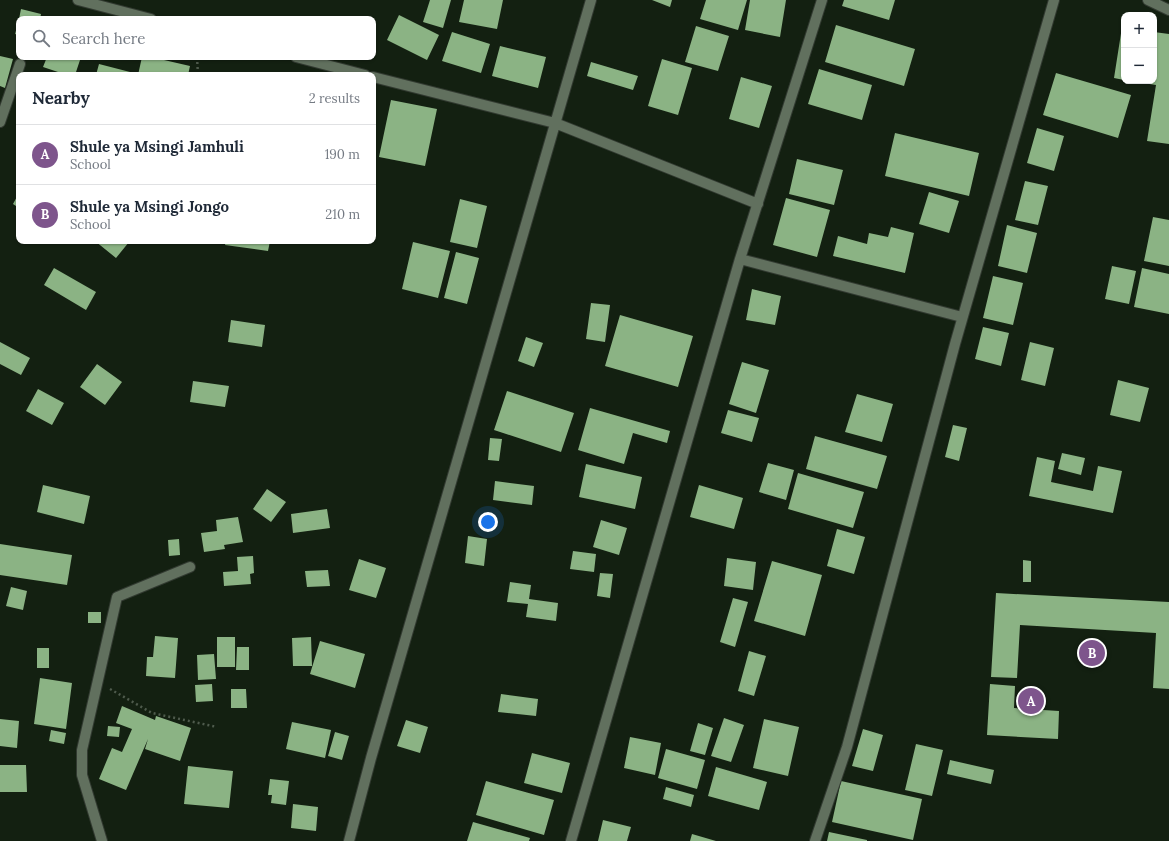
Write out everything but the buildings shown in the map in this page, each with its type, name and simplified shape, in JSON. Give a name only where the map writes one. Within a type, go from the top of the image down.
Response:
[{"type":"street","points":[[78,0],[139,16]]},
{"type":"street","points":[[349,841],[371,758],[554,123],[591,0]]},
{"type":"street","points":[[571,841],[740,260],[822,0]]},
{"type":"street","points":[[815,841],[847,747],[962,317],[1054,0]]},
{"type":"street","points":[[1148,0],[1169,10]]},
{"type":"street","points":[[307,60],[353,72]]},
{"type":"street","points":[[17,72],[20,64]]},
{"type":"street","points":[[0,122],[16,76]]},
{"type":"street","points":[[376,78],[542,122],[554,123],[758,204]]},
{"type":"street","points":[[740,260],[962,317]]},
{"type":"street","points":[[102,841],[82,775],[82,750],[117,597],[190,567]]},
{"type":"path","points":[[198,60],[198,72]]},
{"type":"path","points":[[98,682],[152,713],[217,727]]},
{"type":"place","name":"Shule ya Msingi Jongo","points":[[1092,653]]},
{"type":"place","name":"Shule ya Msingi Jamhuli","points":[[1031,701]]}]
